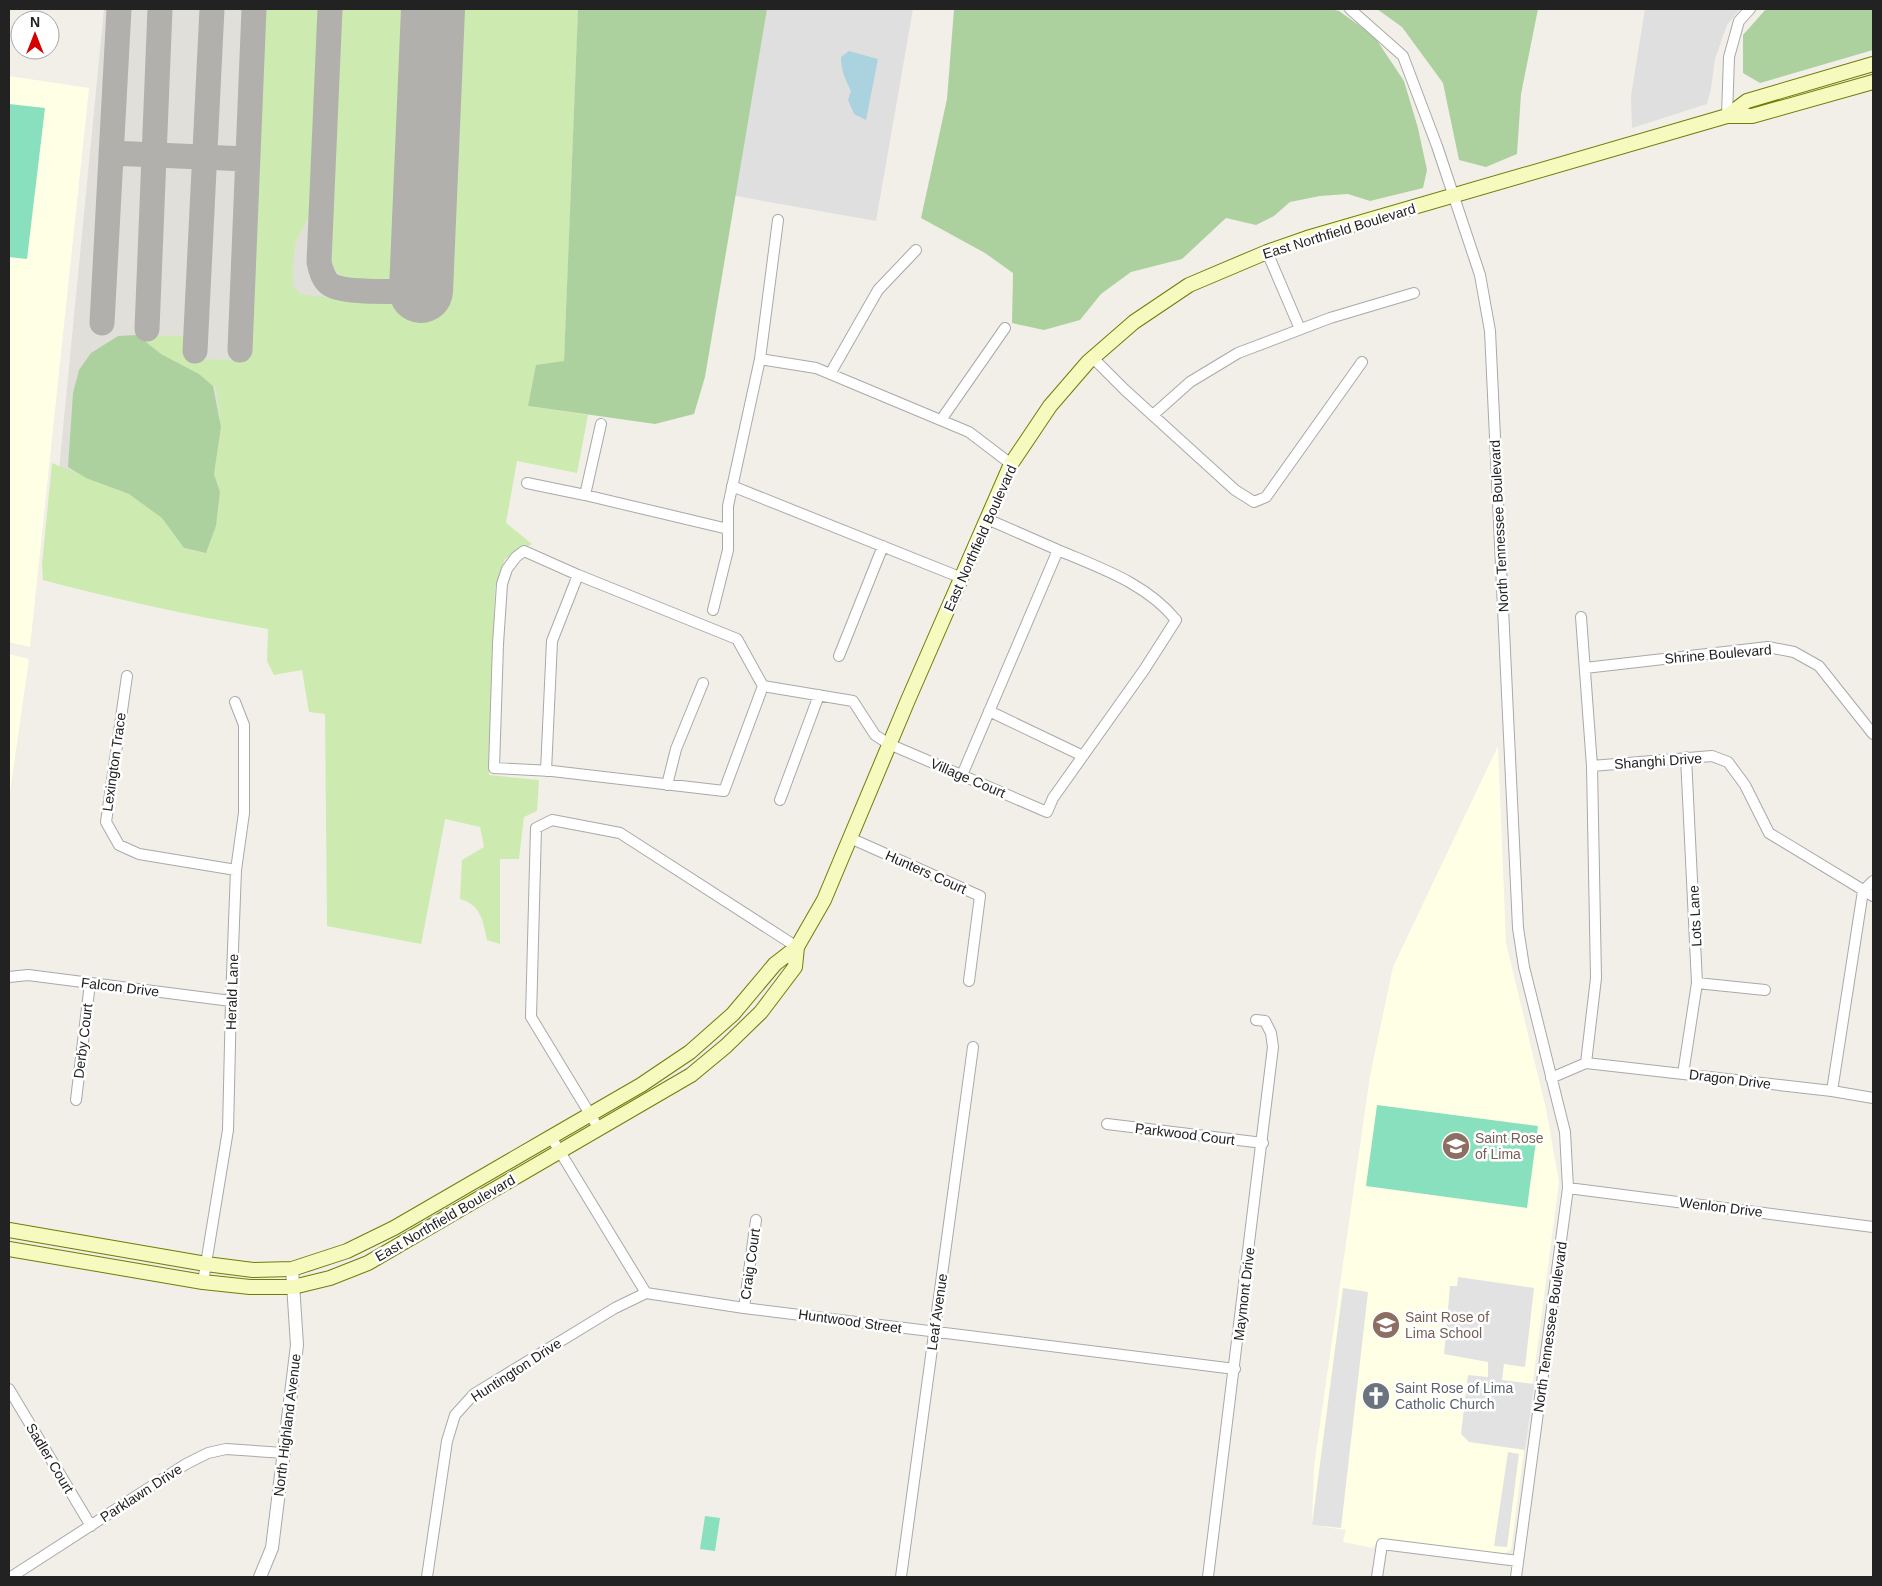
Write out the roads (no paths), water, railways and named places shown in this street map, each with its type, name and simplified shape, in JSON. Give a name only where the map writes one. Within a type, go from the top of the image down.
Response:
[{"type":"main road","name":"East Northfield Boulevard","points":[[1727,116],[1747,101],[1873,64]]},
{"type":"main road","name":"East Northfield Boulevard","points":[[9,1230],[206,1264],[253,1270],[292,1269],[348,1252],[394,1228],[641,1085],[690,1052],[733,1014],[775,964],[797,947],[824,900],[889,744],[1011,464],[1050,406],[1093,358],[1134,322],[1189,286],[1267,252],[1307,238],[1727,116],[1752,116],[1873,82]]},
{"type":"main road","name":"East Northfield Boulevard","points":[[9,1250],[203,1282],[250,1287],[293,1287],[330,1278],[368,1263],[691,1075],[726,1046],[761,1012],[795,967],[797,947]]},
{"type":"street","name":"North Tennessee Boulevard","points":[[1350,9],[1403,56],[1437,146],[1480,275],[1490,331],[1518,928],[1524,967],[1565,1132],[1568,1188],[1516,1577]]},
{"type":"street","points":[[1727,116],[1729,57],[1739,21],[1750,9]]},
{"type":"street","points":[[713,610],[728,550],[728,506],[760,359],[778,220]]},
{"type":"street","points":[[830,374],[878,290],[916,250]]},
{"type":"street","points":[[1267,252],[1300,329]]},
{"type":"street","points":[[1153,415],[1190,382],[1238,353],[1330,318],[1414,294]]},
{"type":"street","points":[[941,420],[1005,328]]},
{"type":"street","points":[[1093,358],[1235,490],[1254,502],[1266,497],[1362,362]]},
{"type":"street","points":[[760,359],[816,368],[941,420],[969,432],[1011,464]]},
{"type":"street","points":[[585,495],[601,424]]},
{"type":"street","points":[[527,483],[728,529]]},
{"type":"street","points":[[732,486],[962,578]]},
{"type":"street","points":[[987,519],[1130,581],[1166,608],[1176,620],[1144,670],[1083,756],[989,711]]},
{"type":"street","points":[[839,656],[883,546]]},
{"type":"street","points":[[962,776],[1058,550]]},
{"type":"street","points":[[524,551],[578,575],[737,639],[763,686],[724,792],[546,771],[494,768],[502,584],[508,569],[516,557],[524,551]]},
{"type":"street","points":[[546,771],[552,641],[578,575]]},
{"type":"street","points":[[1551,1078],[1586,1064],[1596,978],[1592,766],[1581,617]]},
{"type":"street","name":"Shrine Boulevard","points":[[1585,668],[1768,646],[1794,652],[1819,666],[1873,734]]},
{"type":"street","name":"Lexington Trace","points":[[127,676],[106,822],[119,845],[139,854],[236,870]]},
{"type":"street","points":[[667,785],[676,749],[703,683]]},
{"type":"street","name":"Village Court","points":[[763,686],[853,701],[875,735],[889,744],[1047,812],[1053,798],[1083,756]]},
{"type":"street","points":[[780,800],[819,695]]},
{"type":"street","name":"Herald Lane","points":[[203,1282],[228,1130],[236,870],[244,813],[244,725],[235,702]]},
{"type":"street","name":"Shanghi Drive","points":[[1592,766],[1712,756],[1728,762],[1745,784],[1769,833],[1873,896]]},
{"type":"street","name":"Lots Lane","points":[[1683,1074],[1697,983],[1686,757]]},
{"type":"street","points":[[599,1129],[531,1017],[536,828],[552,820],[620,833],[797,947]]},
{"type":"street","name":"Hunters Court","points":[[850,838],[980,896],[969,981]]},
{"type":"street","points":[[1832,1091],[1864,891],[1873,881]]},
{"type":"street","name":"Falcon Drive","points":[[9,977],[28,975],[231,1001]]},
{"type":"street","name":"Derby Court","points":[[76,1100],[90,983]]},
{"type":"street","points":[[1697,983],[1765,990]]},
{"type":"street","name":"Maymont Drive","points":[[1208,1577],[1263,1143],[1273,1047],[1271,1033],[1265,1021],[1256,1020]]},
{"type":"street","name":"Leaf Avenue","points":[[901,1577],[973,1047]]},
{"type":"street","name":"Dragon Drive","points":[[1586,1064],[1832,1091],[1873,1098]]},
{"type":"street","name":"Parkwood Court","points":[[1107,1124],[1263,1143]]},
{"type":"street","points":[[551,1137],[646,1293]]},
{"type":"street","name":"Wenlon Drive","points":[[1568,1188],[1873,1227]]},
{"type":"street","name":"Craig Court","points":[[744,1308],[756,1220]]},
{"type":"street","name":"North Highland Avenue","points":[[260,1577],[272,1548],[297,1345],[292,1269]]},
{"type":"street","name":"Huntwood Street","points":[[646,1293],[744,1308],[1235,1369]]},
{"type":"street","name":"Huntington Drive","points":[[428,1577],[447,1441],[455,1415],[474,1394],[615,1308],[646,1293]]},
{"type":"street","name":"Sadler Court","points":[[9,1389],[91,1526]]},
{"type":"street","name":"Parklawn Drive","points":[[11,1577],[186,1464],[208,1453],[226,1448],[284,1453]]},
{"type":"street","points":[[1378,1577],[1382,1544],[1518,1561]]},
{"type":"water","points":[[849,51],[878,59],[866,120],[854,114],[848,100],[851,91],[844,74],[841,57]]},
{"type":"place","name":"Saint Rose of Lima","points":[[1456,1146]]},
{"type":"place","name":"Saint Rose of Lima School","points":[[1386,1325]]},
{"type":"place","name":"Saint Rose of Lima Catholic Church","points":[[1376,1396]]}]
